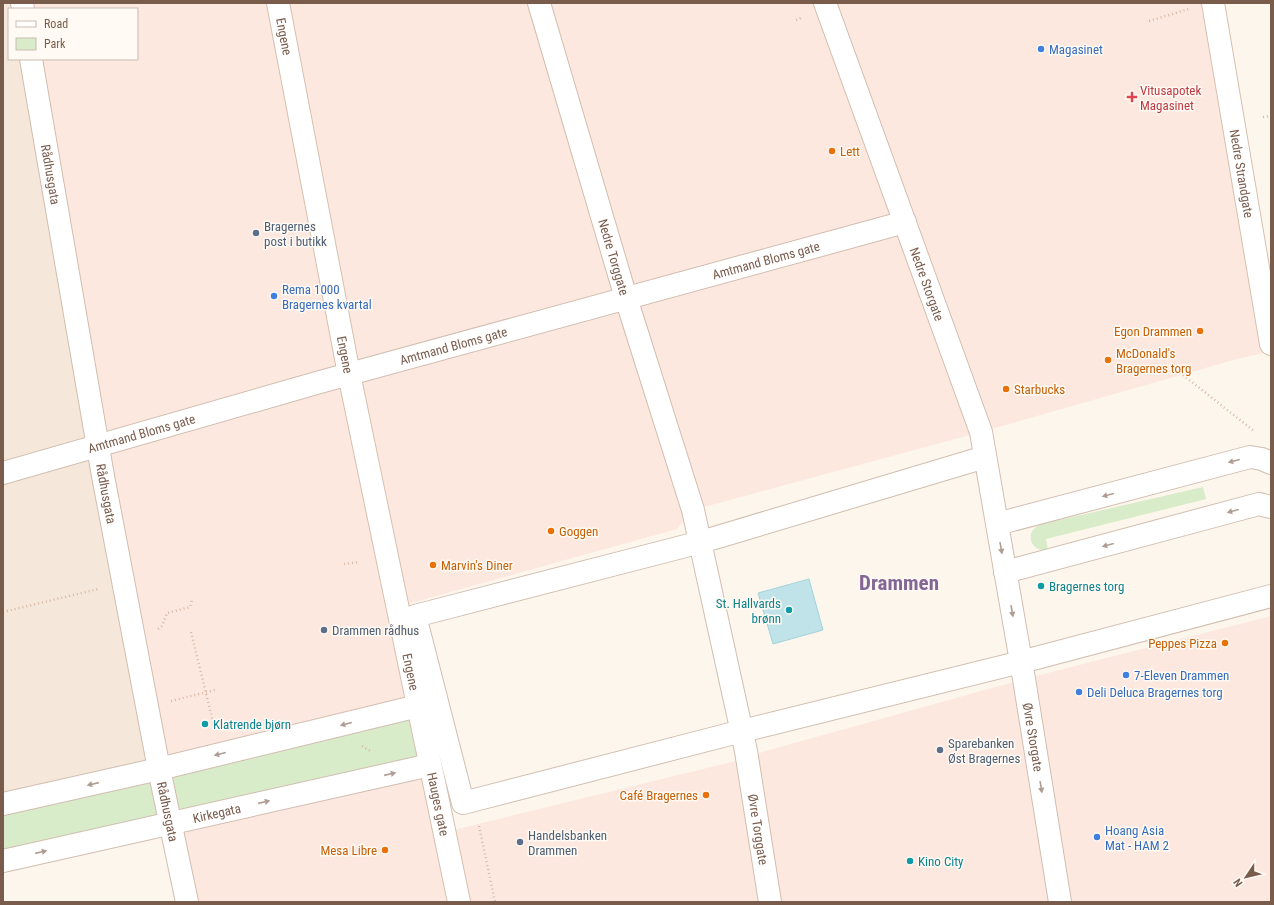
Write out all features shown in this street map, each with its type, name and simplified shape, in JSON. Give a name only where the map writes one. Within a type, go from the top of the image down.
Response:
[{"type":"street","name":"Engene","points":[[278,3],[349,374],[418,706]]},
{"type":"street","name":"Nedre Torggate","points":[[539,3],[626,298],[693,510],[701,542]]},
{"type":"street","name":"Nedre Storgate","points":[[825,3],[981,432],[1005,572]]},
{"type":"street","name":"Nedre Strandgate","points":[[1213,3],[1271,344]]},
{"type":"street","name":"Rådhusgata","points":[[31,60],[97,445],[159,769],[187,902]]},
{"type":"street","name":"Amtmand Bloms gate","points":[[3,473],[349,374],[905,222]]},
{"type":"street","points":[[985,457],[701,542],[414,616],[463,803],[742,731],[1021,662],[1271,596]]},
{"type":"street","points":[[997,524],[1250,457],[1262,459],[1271,463]]},
{"type":"street","points":[[1005,572],[1259,504],[1271,507]]},
{"type":"street","name":"Øvre Torggate","points":[[701,542],[748,758],[770,902]]},
{"type":"street","name":"Øvre Storgate","points":[[1005,572],[1060,902]]},
{"type":"street","points":[[3,804],[159,769],[418,706]]},
{"type":"street","name":"Hauges gate","points":[[418,706],[459,902]]},
{"type":"street","name":"Kirkegata","points":[[3,861],[430,765]]},
{"type":"path","points":[[1149,20],[1189,9]]},
{"type":"path","points":[[1264,117],[1271,116]]},
{"type":"path","points":[[1183,375],[1258,434]]},
{"type":"path","points":[[344,564],[359,562]]},
{"type":"path","points":[[3,612],[95,590]]},
{"type":"path","points":[[168,612],[190,607],[192,600]]},
{"type":"path","points":[[192,632],[216,734]]},
{"type":"path","points":[[170,701],[215,690]]},
{"type":"path","points":[[479,823],[495,902]]},
{"type":"shaded area","points":[[3,3],[17,3],[18,8],[8,8],[8,60],[27,60],[159,769],[3,804]]},
{"type":"shaded area","points":[[17,3],[1201,3],[1271,351],[1230,361],[981,432],[693,510],[677,529],[397,607],[445,832],[748,758],[762,752],[1024,679],[1271,616],[1271,902],[187,902],[27,60],[138,60],[138,8],[18,8]]},
{"type":"green space","points":[[1203,487],[1206,499],[1046,539],[1048,550],[1037,548],[1031,541],[1032,531],[1042,524]]},
{"type":"green space","points":[[418,706],[430,765],[3,861],[3,804]]},
{"type":"water","points":[[809,579],[823,630],[773,644],[758,593]]},
{"type":"place","name":"Magasinet","points":[[1041,49]]},
{"type":"place","name":"Vitusapotek Magasinet","points":[[1132,97]]},
{"type":"place","name":"Lett","points":[[832,151]]},
{"type":"place","name":"Bragernes post i butikk","points":[[256,233]]},
{"type":"place","name":"Rema 1000 Bragernes kvartal","points":[[274,296]]},
{"type":"place","name":"Egon Drammen","points":[[1200,331]]},
{"type":"place","name":"McDonald's Bragernes torg","points":[[1108,360]]},
{"type":"place","name":"Starbucks","points":[[1006,389]]},
{"type":"place","name":"Goggen","points":[[551,531]]},
{"type":"place","name":"Marvin's Diner","points":[[433,565]]},
{"type":"place","name":"Bragernes torg","points":[[1041,586]]},
{"type":"place","name":"St. Hallvards brønn","points":[[789,610]]},
{"type":"place","name":"Drammen rådhus","points":[[324,630]]},
{"type":"place","name":"Peppes Pizza","points":[[1225,643]]},
{"type":"place","name":"7-Eleven Drammen","points":[[1126,675]]},
{"type":"place","name":"Deli Deluca Bragernes torg","points":[[1079,692]]},
{"type":"place","name":"Klatrende bjørn","points":[[205,724]]},
{"type":"place","name":"Sparebanken Øst Bragernes","points":[[940,750]]},
{"type":"place","name":"Café Bragernes","points":[[706,795]]},
{"type":"place","name":"Hoang Asia Mat - HAM 2","points":[[1097,837]]},
{"type":"place","name":"Handelsbanken Drammen","points":[[520,842]]},
{"type":"place","name":"Mesa Libre","points":[[385,850]]},
{"type":"place","name":"Kino City","points":[[910,861]]},
{"type":"district","name":"Drammen","points":[[899,583]]}]
